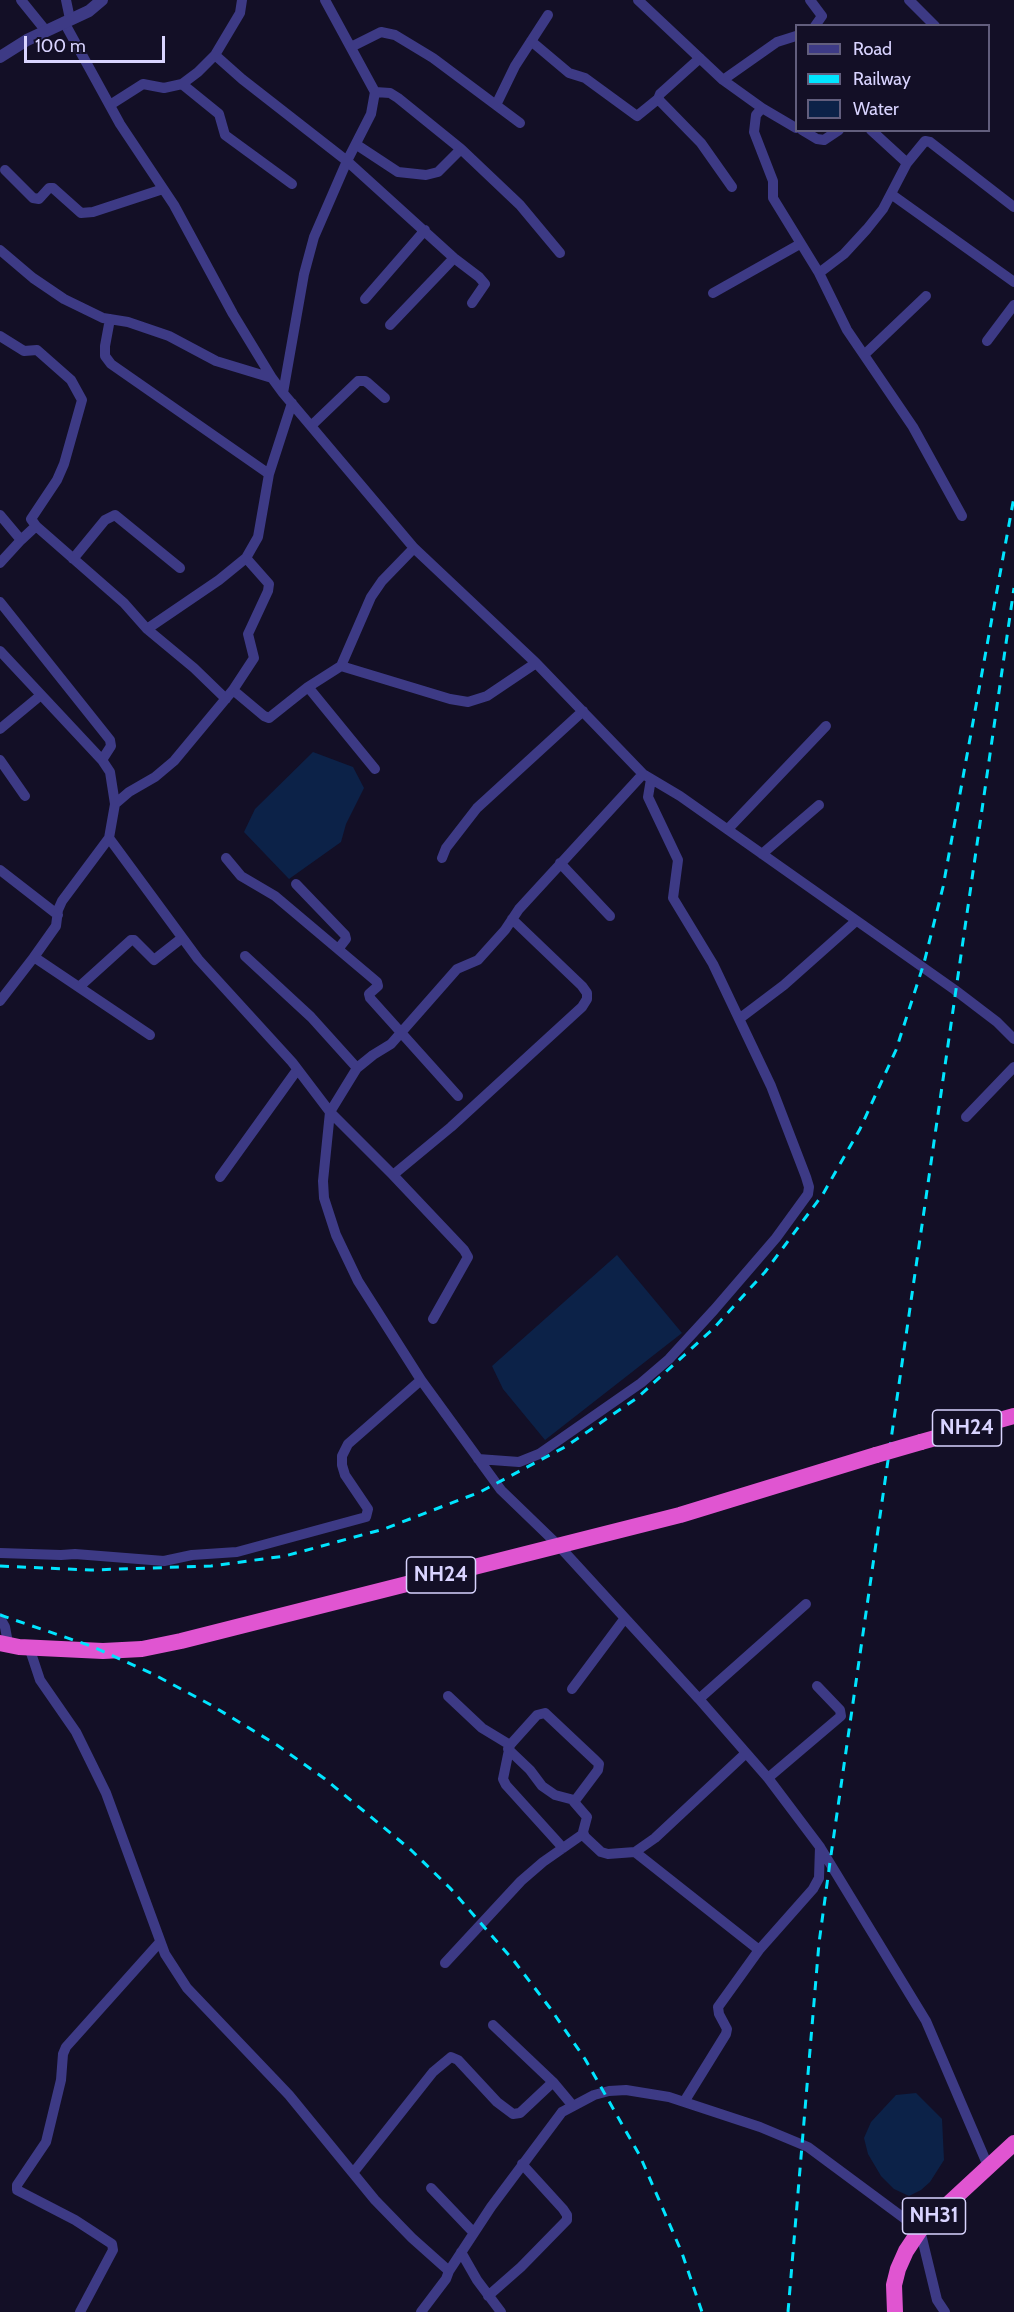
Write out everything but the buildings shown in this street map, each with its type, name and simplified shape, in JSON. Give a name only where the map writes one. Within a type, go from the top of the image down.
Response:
[{"type":"highway","name":"NH24","points":[[4,1643],[19,1647],[103,1651],[142,1649],[680,1515],[876,1455],[1014,1416]]},
{"type":"highway","name":"NH31","points":[[895,2312],[894,2285],[898,2269],[906,2251],[920,2230],[1014,2143]]},
{"type":"street","points":[[21,0],[46,31]]},
{"type":"street","points":[[66,0],[67,21],[110,105],[163,189],[272,378],[414,548],[536,663],[647,776],[680,796],[959,993],[997,1022],[1014,1039]]},
{"type":"street","points":[[0,57],[89,10],[102,0]]},
{"type":"street","points":[[110,105],[143,84],[164,88],[182,84],[198,72],[215,55],[240,13],[242,0]]},
{"type":"street","points":[[283,393],[304,274],[314,237],[347,161],[371,114],[375,92],[326,0]]},
{"type":"street","points":[[638,0],[723,80],[762,108],[792,125]]},
{"type":"street","points":[[810,0],[822,16],[816,24]]},
{"type":"street","points":[[909,0],[933,24]]},
{"type":"street","points":[[496,105],[515,66],[548,15]]},
{"type":"street","points":[[351,47],[381,32],[394,35],[433,58],[520,123]]},
{"type":"street","points":[[723,80],[777,42],[795,36]]},
{"type":"street","points":[[531,41],[569,73],[585,78],[635,115],[640,114],[658,99],[660,94],[700,58]]},
{"type":"street","points":[[215,55],[242,79],[347,161],[485,284],[472,303]]},
{"type":"street","points":[[182,84],[219,114],[225,135],[292,183]]},
{"type":"street","points":[[375,92],[390,93],[398,98],[460,149],[520,205],[539,231],[560,253]]},
{"type":"street","points":[[658,99],[700,143],[732,187]]},
{"type":"street","points":[[762,108],[756,115],[754,132],[773,182],[773,198],[819,273],[847,330],[913,427],[962,516]]},
{"type":"street","points":[[805,132],[817,139],[824,140],[835,132]]},
{"type":"street","points":[[873,132],[907,163]]},
{"type":"street","points":[[819,273],[844,254],[867,229],[891,194],[907,163],[933,132]]},
{"type":"street","points":[[925,141],[930,142],[1014,207]]},
{"type":"street","points":[[357,145],[398,172],[426,175],[438,172],[460,149]]},
{"type":"street","points":[[5,170],[33,198],[39,199],[49,188],[53,188],[81,213],[93,212],[163,189]]},
{"type":"street","points":[[891,194],[1014,282]]},
{"type":"street","points":[[366,299],[425,230]]},
{"type":"street","points":[[713,293],[800,244]]},
{"type":"street","points":[[0,250],[33,278],[64,298],[103,318],[128,322],[169,336],[216,361],[272,378]]},
{"type":"street","points":[[390,325],[454,258]]},
{"type":"street","points":[[864,355],[926,296]]},
{"type":"street","points":[[987,341],[1014,305]]},
{"type":"street","points":[[110,319],[105,356],[111,364],[269,474]]},
{"type":"street","points":[[0,336],[24,351],[37,351],[71,380],[82,400],[64,464],[46,499],[31,519],[36,526],[124,603],[147,629],[230,695],[264,716],[269,718],[308,687],[341,666],[371,597],[414,548]]},
{"type":"street","points":[[311,426],[358,381],[365,381],[385,398]]},
{"type":"street","points":[[147,629],[219,580],[246,558],[258,537],[269,474],[292,404]]},
{"type":"street","points":[[0,515],[21,540]]},
{"type":"street","points":[[73,559],[105,520],[115,515],[180,568]]},
{"type":"street","points":[[0,563],[36,526]]},
{"type":"street","points":[[116,804],[129,792],[155,777],[174,761],[230,695],[254,658],[248,634],[269,584],[246,558]]},
{"type":"street","points":[[0,602],[110,740],[111,746],[102,760]]},
{"type":"street","points":[[0,651],[102,760],[110,772],[116,804],[109,838],[62,901],[56,926],[0,1000]]},
{"type":"street","points":[[341,666],[450,699],[468,702],[487,696],[536,663]]},
{"type":"street","points":[[308,687],[375,769]]},
{"type":"street","points":[[0,729],[40,695]]},
{"type":"street","points":[[442,858],[446,848],[477,808],[583,711]]},
{"type":"street","points":[[728,830],[826,726]]},
{"type":"street","points":[[0,760],[25,796]]},
{"type":"street","points":[[647,776],[560,863],[478,960],[457,969],[391,1044],[372,1055],[357,1068],[330,1112],[323,1181],[324,1198],[336,1235],[357,1281],[421,1380],[501,1490],[559,1546],[699,1699],[768,1778],[820,1847],[926,2021],[988,2166]]},
{"type":"street","points":[[478,1459],[519,1462],[539,1454],[641,1383],[669,1359],[776,1238],[805,1200],[809,1187],[771,1086],[713,964],[673,898],[678,860],[648,797],[647,776]]},
{"type":"street","points":[[762,854],[819,805]]},
{"type":"street","points":[[109,838],[198,959],[297,1070],[330,1112],[464,1250],[468,1257],[433,1319]]},
{"type":"street","points":[[226,858],[242,876],[275,896],[377,981],[378,986],[369,996],[458,1096]]},
{"type":"street","points":[[560,863],[610,916]]},
{"type":"street","points":[[0,870],[58,915]]},
{"type":"street","points":[[296,884],[345,935],[346,939],[339,948]]},
{"type":"street","points":[[393,1175],[452,1127],[582,1007],[587,999],[587,993],[582,986],[512,919]]},
{"type":"street","points":[[739,1019],[784,985],[856,921]]},
{"type":"street","points":[[79,987],[131,940],[134,940],[154,960],[182,938]]},
{"type":"street","points":[[245,956],[311,1017],[357,1068]]},
{"type":"street","points":[[34,957],[150,1035]]},
{"type":"street","points":[[966,1117],[1014,1067]]},
{"type":"street","points":[[220,1178],[297,1070]]},
{"type":"street","points":[[0,1553],[75,1554],[164,1561],[192,1555],[237,1552],[366,1517],[368,1509],[345,1475],[342,1456],[348,1444],[421,1380]]},
{"type":"street","points":[[699,1699],[806,1604]]},
{"type":"street","points":[[0,1618],[5,1627],[4,1643]]},
{"type":"street","points":[[572,1689],[625,1618]]},
{"type":"street","points":[[29,1647],[40,1680],[76,1732],[106,1793],[160,1942],[187,1988],[289,2096],[375,2200],[412,2238],[449,2271]]},
{"type":"street","points":[[768,1778],[842,1714],[817,1686]]},
{"type":"street","points":[[445,1963],[521,1881],[543,1862],[583,1834],[587,1817],[574,1800],[555,1795],[542,1785],[509,1747],[483,1728],[448,1696]]},
{"type":"street","points":[[563,1848],[503,1779],[509,1747],[541,1712],[549,1715],[599,1764],[598,1770],[574,1800]]},
{"type":"street","points":[[583,1834],[601,1852],[613,1854],[635,1852],[655,1838],[746,1753]]},
{"type":"street","points":[[684,2102],[726,2034],[727,2029],[717,2011],[718,2007],[759,1950],[813,1889],[819,1878],[820,1847]]},
{"type":"street","points":[[635,1852],[759,1950]]},
{"type":"street","points":[[80,2312],[113,2250],[112,2244],[75,2220],[17,2190],[17,2186],[46,2142],[66,2048],[160,1942]]},
{"type":"street","points":[[493,2025],[553,2082],[573,2106]]},
{"type":"street","points":[[353,2173],[433,2072],[451,2057],[458,2060],[497,2102],[513,2114],[520,2113],[553,2082]]},
{"type":"street","points":[[421,2312],[446,2279],[461,2252],[522,2164],[562,2112],[594,2095],[626,2090],[669,2097],[760,2127],[808,2146],[920,2230],[938,2300],[945,2312]]},
{"type":"street","points":[[488,2296],[521,2267],[567,2220],[563,2208],[522,2164]]},
{"type":"street","points":[[431,2188],[474,2233]]},
{"type":"street","points":[[461,2252],[488,2296],[501,2312]]},
{"type":"water","points":[[313,752],[353,767],[364,788],[346,824],[341,842],[289,879],[244,832],[255,809]]},
{"type":"water","points":[[617,1255],[682,1333],[545,1440],[503,1389],[492,1366]]},
{"type":"water","points":[[916,2093],[942,2119],[944,2160],[930,2182],[909,2196],[894,2189],[881,2176],[868,2154],[864,2138],[871,2122],[896,2095]]},
{"type":"railway","points":[[0,1566],[91,1570],[211,1566],[285,1556],[384,1529],[480,1492],[565,1447],[637,1398],[713,1329],[765,1272],[823,1194],[860,1129],[896,1050],[924,963],[943,887],[1014,497]]},
{"type":"railway","points":[[788,2312],[819,1943],[1014,588]]},
{"type":"railway","points":[[0,1615],[91,1646],[153,1674],[211,1705],[277,1745],[325,1779],[411,1850],[450,1888],[514,1961],[585,2059],[640,2156],[682,2253],[702,2312]]}]
